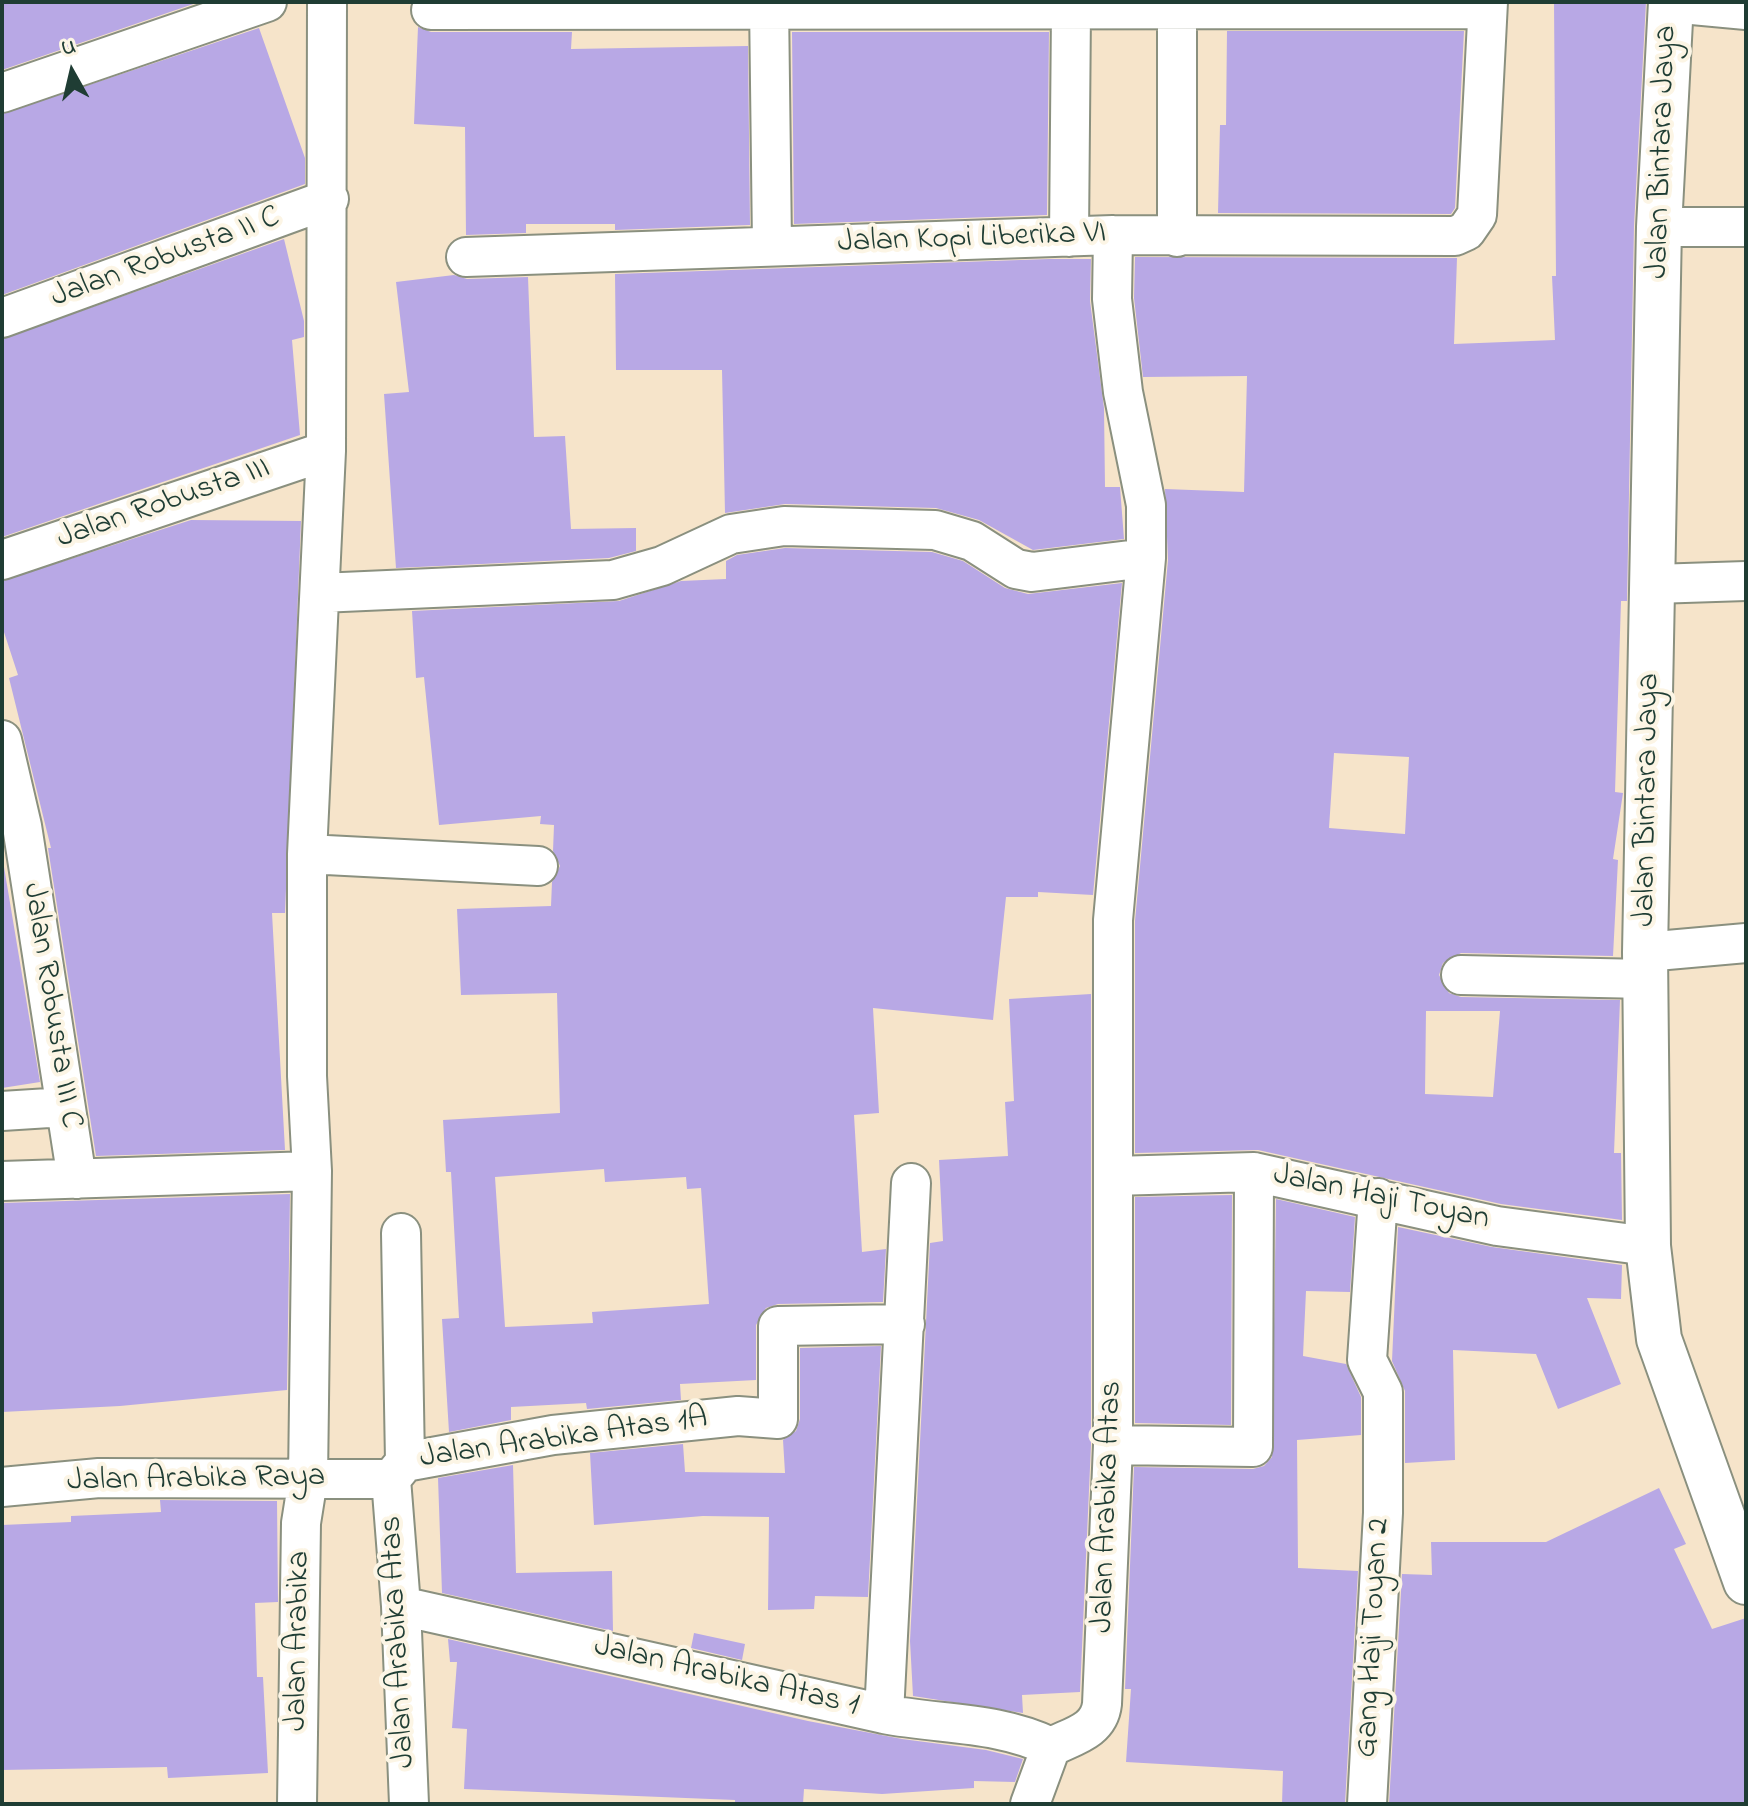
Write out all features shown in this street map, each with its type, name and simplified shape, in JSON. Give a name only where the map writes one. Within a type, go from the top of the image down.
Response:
[{"type":"street","points":[[2,93],[267,2]]},
{"type":"street","name":"Jalan Arabika","points":[[297,1804],[301,1523],[308,1479],[312,1171],[307,1076],[307,854],[326,451],[329,199],[327,2]]},
{"type":"street","points":[[1671,3],[1746,10]]},
{"type":"street","name":"Jalan Bintara Jaya","points":[[1671,3],[1659,227],[1645,966],[1648,1246],[1659,1339],[1744,1570]]},
{"type":"street","points":[[431,10],[769,7],[1071,10],[1134,6],[1177,11],[1487,6]]},
{"type":"street","name":"Jalan Kopi Liberika VI","points":[[466,257],[1113,235],[1455,236],[1473,224],[1477,215],[1487,6]]},
{"type":"street","points":[[769,7],[772,246]]},
{"type":"street","points":[[1069,237],[1071,10]]},
{"type":"street","points":[[1177,11],[1177,237]]},
{"type":"street","name":"Jalan Robusta II C","points":[[2,318],[329,199]]},
{"type":"street","points":[[1659,227],[1746,227]]},
{"type":"street","name":"Jalan Arabika Atas","points":[[1051,1747],[1090,1729],[1100,1719],[1113,1445],[1113,920],[1146,558],[1146,505],[1123,392],[1114,312],[1113,235]]},
{"type":"street","name":"Jalan Robusta III","points":[[2,560],[326,451]]},
{"type":"street","points":[[320,593],[613,580],[662,566],[731,534],[784,526],[935,530],[972,541],[1016,569],[1032,572],[1146,558]]},
{"type":"street","points":[[1654,584],[1746,581]]},
{"type":"street","name":"Jalan Robusta III C","points":[[2,740],[12,828],[77,1179]]},
{"type":"street","points":[[307,854],[538,866]]},
{"type":"street","points":[[1461,975],[1645,966],[1746,943]]},
{"type":"street","points":[[2,1111],[65,1107]]},
{"type":"street","points":[[2,1181],[312,1171]]},
{"type":"street","points":[[1113,1445],[1253,1447],[1254,1172]]},
{"type":"street","name":"Jalan Haji Toyan","points":[[1113,1176],[1254,1172],[1497,1226],[1648,1246]]},
{"type":"street","points":[[884,1714],[911,1183]]},
{"type":"street","name":"Gang Haji Toyan 2","points":[[1367,1804],[1383,1513],[1383,1392],[1367,1360],[1378,1198]]},
{"type":"street","name":"Jalan Arabika Atas","points":[[401,1233],[398,1470],[409,1804]]},
{"type":"street","name":"Jalan Arabika Atas 1A","points":[[398,1470],[553,1435],[745,1418],[778,1419],[778,1326],[905,1324]]},
{"type":"street","name":"Jalan Arabika Raya","points":[[2,1487],[99,1478],[308,1479],[398,1470]]},
{"type":"street","name":"Jalan Arabika Atas 1","points":[[401,1606],[884,1714],[929,1722],[996,1727],[1051,1747]]},
{"type":"street","points":[[1030,1804],[1051,1747]]},
{"type":"building","points":[[2,2],[199,2],[2,70]]},
{"type":"building","points":[[1554,2],[1646,2],[1634,226],[1627,601],[1621,601],[1615,792],[1623,793],[1613,859],[1618,860],[1613,956],[1461,953],[1443,963],[1439,975],[1449,993],[1461,997],[1620,1000],[1614,1153],[1621,1153],[1622,1220],[1501,1204],[1258,1150],[1135,1153],[1135,921],[1168,560],[1165,489],[1244,492],[1247,376],[1143,377],[1134,298],[1135,257],[1457,258],[1454,344],[1555,340],[1552,276],[1556,276]],"holes":[[[1334,753],[1409,757],[1405,834],[1329,828]],[[1426,1011],[1500,1011],[1493,1097],[1425,1094]]]},
{"type":"building","points":[[418,27],[431,32],[572,32],[571,49],[748,46],[750,225],[615,230],[615,224],[526,224],[526,233],[466,235],[465,127],[414,124]]},
{"type":"building","points":[[259,28],[305,158],[305,184],[2,295],[2,114]]},
{"type":"building","points":[[1227,31],[1464,31],[1455,208],[1451,214],[1218,213],[1220,125],[1226,125]]},
{"type":"building","points":[[792,32],[1049,32],[1047,215],[794,224]]},
{"type":"building","points":[[284,239],[304,321],[304,337],[292,340],[300,435],[2,537],[2,339]]},
{"type":"building","points":[[1091,259],[1090,301],[1104,408],[1105,487],[1120,487],[1124,539],[1033,550],[979,520],[936,508],[785,504],[725,513],[722,370],[616,370],[615,274]]},
{"type":"building","points":[[454,275],[467,279],[528,277],[534,437],[565,436],[571,529],[636,528],[636,551],[609,558],[396,568],[384,394],[409,392],[396,282]]},
{"type":"building","points":[[191,520],[301,521],[285,913],[272,913],[285,1150],[96,1156],[48,848],[51,848],[9,678],[18,675],[2,626],[2,581]]},
{"type":"building","points":[[785,548],[932,552],[963,561],[1005,588],[1028,594],[1122,583],[1093,895],[1038,892],[1038,897],[1006,897],[993,1020],[873,1008],[879,1113],[854,1115],[862,1252],[886,1249],[883,1302],[778,1304],[766,1308],[756,1325],[756,1380],[680,1384],[681,1400],[587,1409],[586,1403],[511,1407],[511,1420],[449,1432],[442,1319],[459,1318],[451,1172],[446,1172],[443,1120],[560,1113],[557,993],[461,995],[457,909],[551,906],[552,882],[560,866],[553,851],[554,825],[540,824],[541,816],[439,825],[424,677],[416,678],[412,611],[619,601],[681,581],[726,579],[726,561],[737,555]],"holes":[[[604,1169],[605,1182],[686,1177],[687,1189],[701,1188],[709,1304],[592,1312],[593,1323],[505,1327],[495,1177]]]},
{"type":"building","points":[[2,855],[40,1082],[2,1088]]},
{"type":"building","points":[[1091,994],[1091,1445],[1080,1692],[1022,1695],[1023,1713],[913,1696],[910,1641],[930,1243],[943,1241],[939,1160],[1008,1156],[1005,1102],[1014,1101],[1009,999]]},
{"type":"building","points":[[290,1194],[287,1390],[120,1406],[2,1412],[2,1203]]},
{"type":"building","points":[[1232,1195],[1231,1425],[1135,1423],[1135,1197]]},
{"type":"building","points":[[1276,1199],[1355,1217],[1350,1292],[1306,1291],[1303,1356],[1346,1364],[1361,1397],[1361,1435],[1297,1440],[1298,1568],[1358,1571],[1345,1804],[1282,1804],[1283,1771],[1126,1762],[1131,1689],[1125,1689],[1134,1467],[1253,1469],[1264,1466],[1272,1457]]},
{"type":"building","points":[[1398,1227],[1492,1247],[1622,1265],[1621,1299],[1587,1298],[1621,1384],[1558,1409],[1536,1354],[1453,1350],[1455,1460],[1405,1463],[1405,1391],[1392,1361]]},
{"type":"building","points":[[881,1346],[868,1597],[815,1596],[814,1609],[768,1610],[769,1517],[703,1516],[594,1525],[590,1453],[683,1444],[685,1472],[785,1473],[783,1440],[796,1431],[800,1419],[800,1348]]},
{"type":"building","points":[[513,1465],[516,1573],[612,1571],[613,1631],[442,1593],[438,1478]]},
{"type":"building","points":[[1659,1488],[1686,1544],[1674,1549],[1712,1629],[1746,1618],[1746,1804],[1389,1804],[1402,1574],[1432,1575],[1431,1542],[1546,1542]]},
{"type":"building","points":[[160,1500],[277,1501],[278,1602],[255,1603],[257,1677],[263,1677],[268,1773],[168,1778],[167,1767],[2,1770],[2,1525],[71,1522],[71,1516],[161,1512]]},
{"type":"building","points":[[694,1633],[745,1644],[742,1660],[691,1648]]},
{"type":"building","points":[[448,1639],[808,1721],[902,1739],[986,1750],[1023,1759],[1015,1782],[974,1781],[974,1788],[882,1794],[804,1789],[803,1804],[735,1804],[735,1800],[464,1789],[467,1729],[452,1728],[457,1662],[450,1662]]}]
